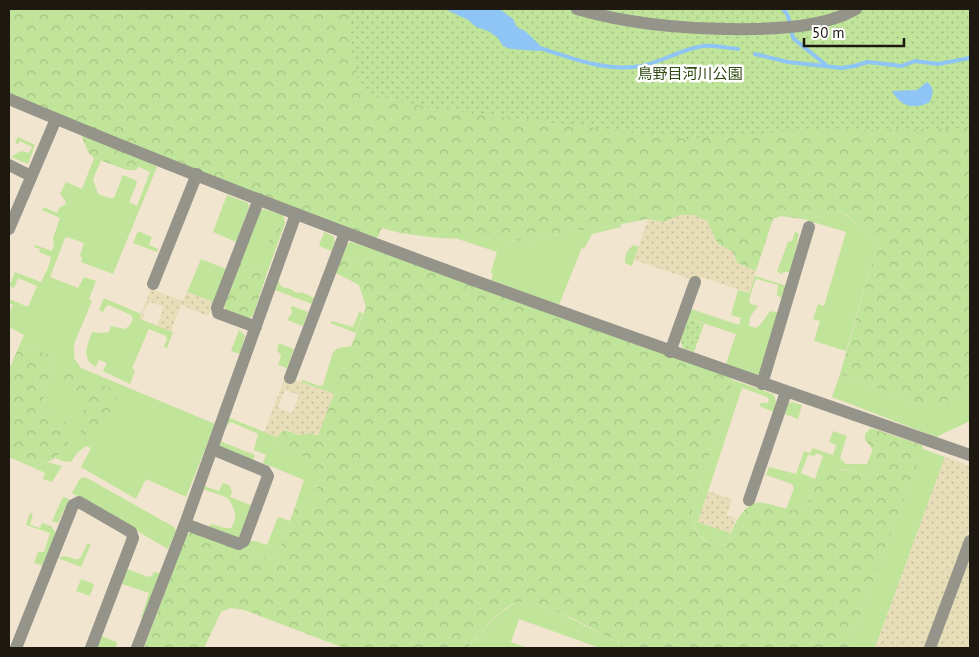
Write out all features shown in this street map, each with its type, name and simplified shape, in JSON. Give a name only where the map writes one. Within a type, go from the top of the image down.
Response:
[{"type":"street","points":[[577,9],[605,17],[669,27],[724,30],[802,26],[830,20],[856,9]]},
{"type":"street","points":[[9,99],[296,214],[670,352],[970,456]]},
{"type":"street","points":[[9,229],[56,119]]},
{"type":"street","points":[[9,165],[31,176]]},
{"type":"street","points":[[153,284],[197,174]]},
{"type":"street","points":[[256,327],[218,313],[217,308],[259,199]]},
{"type":"street","points":[[137,648],[185,524],[296,214]]},
{"type":"street","points":[[762,384],[809,227]]},
{"type":"street","points":[[290,378],[345,232]]},
{"type":"street","points":[[670,352],[695,282]]},
{"type":"street","points":[[750,500],[786,392]]},
{"type":"street","points":[[185,524],[239,544],[244,542],[268,476],[265,471],[212,449]]},
{"type":"street","points":[[16,648],[73,505],[79,502],[131,532],[133,538],[91,648]]},
{"type":"street","points":[[930,648],[970,541]]},
{"type":"green space","points":[[9,9],[360,9],[970,99],[970,389],[940,405],[920,405],[840,374],[876,249],[871,235],[843,212],[803,219],[781,216],[773,219],[756,271],[737,263],[733,252],[718,244],[681,215],[663,222],[648,219],[588,230],[564,231],[551,237],[529,241],[438,238],[400,233],[382,228],[378,237],[373,238],[145,160],[136,170],[127,170],[94,158],[88,152],[81,134],[9,95]]},
{"type":"green space","name":"鳥野目河川公園","points":[[346,9],[970,9],[970,128],[781,132],[686,139],[430,108],[360,91]]},
{"type":"green space","points":[[18,137],[35,145],[28,164],[11,157],[21,151],[29,153],[32,147],[20,141],[18,144],[15,143]]},
{"type":"green space","points":[[94,158],[101,161],[93,179],[98,194],[114,198],[123,175],[135,180],[137,183],[129,202],[137,206],[150,172],[139,167],[145,160],[157,167],[113,274],[81,262],[82,258],[80,255],[84,243],[67,237],[50,277],[78,288],[84,277],[96,281],[89,299],[92,301],[74,344],[74,358],[81,368],[215,424],[186,497],[146,479],[136,499],[81,467],[91,448],[86,446],[77,453],[71,462],[62,461],[54,457],[68,445],[60,417],[43,408],[44,388],[51,370],[49,355],[20,344],[24,335],[9,327],[9,314],[13,305],[9,303],[9,299],[28,307],[37,286],[18,278],[14,288],[9,286],[9,282],[11,282],[15,272],[41,282],[48,268],[51,257],[39,252],[40,249],[34,247],[35,245],[52,251],[54,245],[53,238],[60,218],[42,210],[44,207],[57,213],[60,207],[66,204],[60,194],[66,182],[82,189]]},
{"type":"green space","points":[[227,195],[248,203],[249,208],[236,242],[213,232]]},
{"type":"green space","points":[[264,209],[283,215],[285,223],[267,273],[240,263],[258,212]]},
{"type":"green space","points":[[842,212],[871,235],[876,249],[846,351],[814,341],[820,321],[813,319],[818,304],[824,306],[846,232],[803,219]]},
{"type":"green space","points":[[621,224],[621,227],[592,234],[584,249],[582,248],[583,245],[559,305],[491,280],[493,275],[491,272],[497,252],[455,238],[529,241],[551,237],[564,231],[588,230]]},
{"type":"green space","points":[[273,228],[280,228],[281,232],[276,247],[274,247],[269,242]]},
{"type":"green space","points":[[138,231],[152,237],[149,245],[158,249],[157,252],[133,243]]},
{"type":"green space","points":[[795,231],[799,234],[791,272],[781,274],[777,271],[788,242],[792,241]]},
{"type":"green space","points":[[324,232],[333,236],[335,241],[332,251],[319,246]]},
{"type":"green space","points":[[351,242],[385,253],[365,260],[341,258],[346,244]]},
{"type":"green space","points":[[634,245],[639,247],[632,266],[625,263],[625,260],[628,250]]},
{"type":"green space","points":[[385,253],[726,375],[733,380],[691,515],[698,534],[706,542],[727,544],[740,516],[750,505],[764,503],[793,510],[803,510],[820,474],[832,470],[843,470],[866,475],[875,468],[874,452],[865,440],[865,434],[871,428],[922,445],[923,449],[848,648],[622,648],[619,643],[582,623],[552,609],[525,602],[515,603],[502,611],[467,648],[344,648],[244,610],[230,608],[221,612],[204,648],[144,648],[186,536],[189,533],[195,532],[272,560],[276,559],[295,507],[310,502],[317,488],[312,469],[312,460],[275,445],[277,438],[284,430],[300,435],[307,433],[318,435],[366,307],[359,285],[336,273],[341,258],[365,260]]},
{"type":"green space","points":[[201,259],[226,269],[214,302],[187,292]]},
{"type":"green space","points":[[240,263],[267,273],[253,316],[247,319],[227,311],[224,306]]},
{"type":"green space","points":[[755,276],[787,286],[783,299],[777,295],[778,285],[757,279],[755,281],[749,300],[751,304],[758,306],[750,317],[749,326],[756,328],[770,311],[779,313],[762,372],[757,375],[726,364],[736,334],[688,318],[691,309],[739,325],[741,318],[731,315],[738,290],[749,293]]},
{"type":"green space","points":[[278,281],[282,287],[291,289],[296,293],[302,292],[314,298],[312,304],[275,290]]},
{"type":"green space","points":[[104,298],[141,314],[140,319],[173,332],[167,348],[164,347],[167,339],[166,336],[149,329],[132,368],[135,370],[130,384],[103,371],[107,363],[99,360],[96,367],[88,360],[86,351],[92,332],[109,332],[111,326],[125,329],[133,319],[131,315],[109,305],[106,306],[103,312],[99,310]]},
{"type":"green space","points":[[292,306],[308,312],[303,326],[287,320],[291,314]]},
{"type":"green space","points":[[359,312],[363,313],[356,333],[330,323],[332,321],[353,327]]},
{"type":"green space","points":[[688,318],[704,324],[694,352],[683,348],[680,339]]},
{"type":"green space","points":[[239,330],[245,336],[240,354],[231,351]]},
{"type":"green space","points":[[279,343],[294,349],[287,368],[278,365],[281,356],[277,350]]},
{"type":"green space","points":[[20,344],[49,355],[51,370],[44,388],[43,408],[63,418],[70,429],[68,445],[52,460],[32,467],[9,457],[9,370]]},
{"type":"green space","points":[[352,346],[334,394],[301,382],[303,380],[319,386],[323,385],[333,352],[338,348]]},
{"type":"green space","points":[[59,373],[83,375],[102,386],[112,388],[116,399],[112,409],[94,436],[84,438],[80,426],[85,408],[83,399],[73,399],[56,384]]},
{"type":"green space","points":[[840,374],[920,405],[940,405],[970,389],[970,421],[936,437],[832,397]]},
{"type":"green space","points":[[733,380],[773,394],[776,401],[774,412],[759,406],[761,403],[768,403],[769,399],[765,396],[742,388],[698,522],[731,533],[727,544],[719,544],[702,538],[696,529],[691,515]]},
{"type":"green space","points":[[792,402],[802,405],[798,419],[785,414],[788,404]]},
{"type":"green space","points":[[227,417],[277,437],[275,445],[313,460],[317,488],[310,503],[295,507],[304,480],[263,463],[266,455],[254,450],[258,434],[231,422],[225,428],[222,437],[222,442],[255,455],[253,460],[219,448],[218,442]]},
{"type":"green space","points":[[833,431],[847,436],[840,458],[846,464],[867,464],[873,449],[876,459],[875,468],[866,475],[843,469],[820,474],[803,510],[794,511],[786,509],[794,488],[792,484],[766,475],[769,467],[796,474],[804,451],[810,453],[813,448],[833,455],[836,445],[829,442]],"holes":[[[816,453],[823,456],[815,479],[801,473],[808,455],[815,456]]]},
{"type":"green space","points":[[923,449],[945,457],[875,648],[848,648]]},
{"type":"green space","points":[[47,462],[62,466],[52,482],[43,479],[45,473],[32,467]]},
{"type":"green space","points":[[83,477],[174,527],[176,531],[168,549],[72,493],[79,480]]},
{"type":"green space","points":[[223,483],[229,485],[232,491],[230,497],[253,506],[242,535],[237,538],[207,527],[212,524],[231,528],[235,520],[235,513],[228,498],[203,489],[204,486],[219,491]]},
{"type":"green space","points":[[63,497],[69,499],[58,523],[52,521]]},
{"type":"green space","points":[[30,513],[33,514],[30,525],[40,528],[42,523],[51,526],[56,533],[44,566],[34,563],[38,552],[44,552],[50,533],[26,525]]},
{"type":"green space","points":[[278,517],[290,521],[276,559],[272,560],[242,549],[250,541],[267,545]]},
{"type":"green space","points":[[87,543],[91,544],[81,567],[58,558],[78,559],[84,552]]},
{"type":"green space","points":[[127,569],[149,577],[154,572],[160,573],[143,619],[141,618],[149,593],[122,584]]},
{"type":"green space","points":[[81,579],[94,584],[90,596],[76,591]]},
{"type":"green space","points":[[524,600],[556,611],[619,643],[622,648],[600,648],[519,619],[511,642],[528,648],[467,648],[507,608]]},
{"type":"green space","points":[[101,636],[117,642],[116,648],[96,648]]},
{"type":"sand","points":[[681,215],[694,215],[707,221],[718,244],[733,252],[737,263],[756,271],[749,293],[701,277],[699,282],[634,260],[648,219],[663,222]]},
{"type":"sand","points":[[151,289],[183,301],[187,292],[214,302],[208,316],[181,305],[171,331],[139,319]],"holes":[[[150,302],[164,307],[157,325],[143,320],[145,315],[142,313]]]},
{"type":"sand","points":[[284,380],[293,384],[295,380],[334,394],[318,435],[307,433],[301,435],[285,430],[278,434],[277,437],[264,432]],"holes":[[[285,390],[299,395],[292,413],[278,408]]]},
{"type":"sand","points":[[945,457],[970,466],[970,527],[925,648],[875,648]]},
{"type":"sand","points":[[708,491],[732,499],[727,515],[736,518],[731,533],[698,522]]},
{"type":"sand","points":[[970,556],[970,648],[936,648]]},
{"type":"water","points":[[445,9],[500,9],[513,19],[517,27],[525,31],[541,46],[539,51],[511,49],[503,46],[497,37],[488,31],[476,27],[468,20]]},
{"type":"water","points":[[927,82],[932,89],[930,102],[919,106],[904,104],[899,101],[892,91],[917,90]]},
{"type":"waterway","points":[[783,9],[788,16],[794,39],[826,65]]},
{"type":"waterway","points":[[540,48],[610,67],[643,66],[686,50],[703,46],[738,49]]},
{"type":"waterway","points":[[755,54],[788,62],[842,68],[868,62],[902,66],[915,61],[938,64],[970,58]]}]
